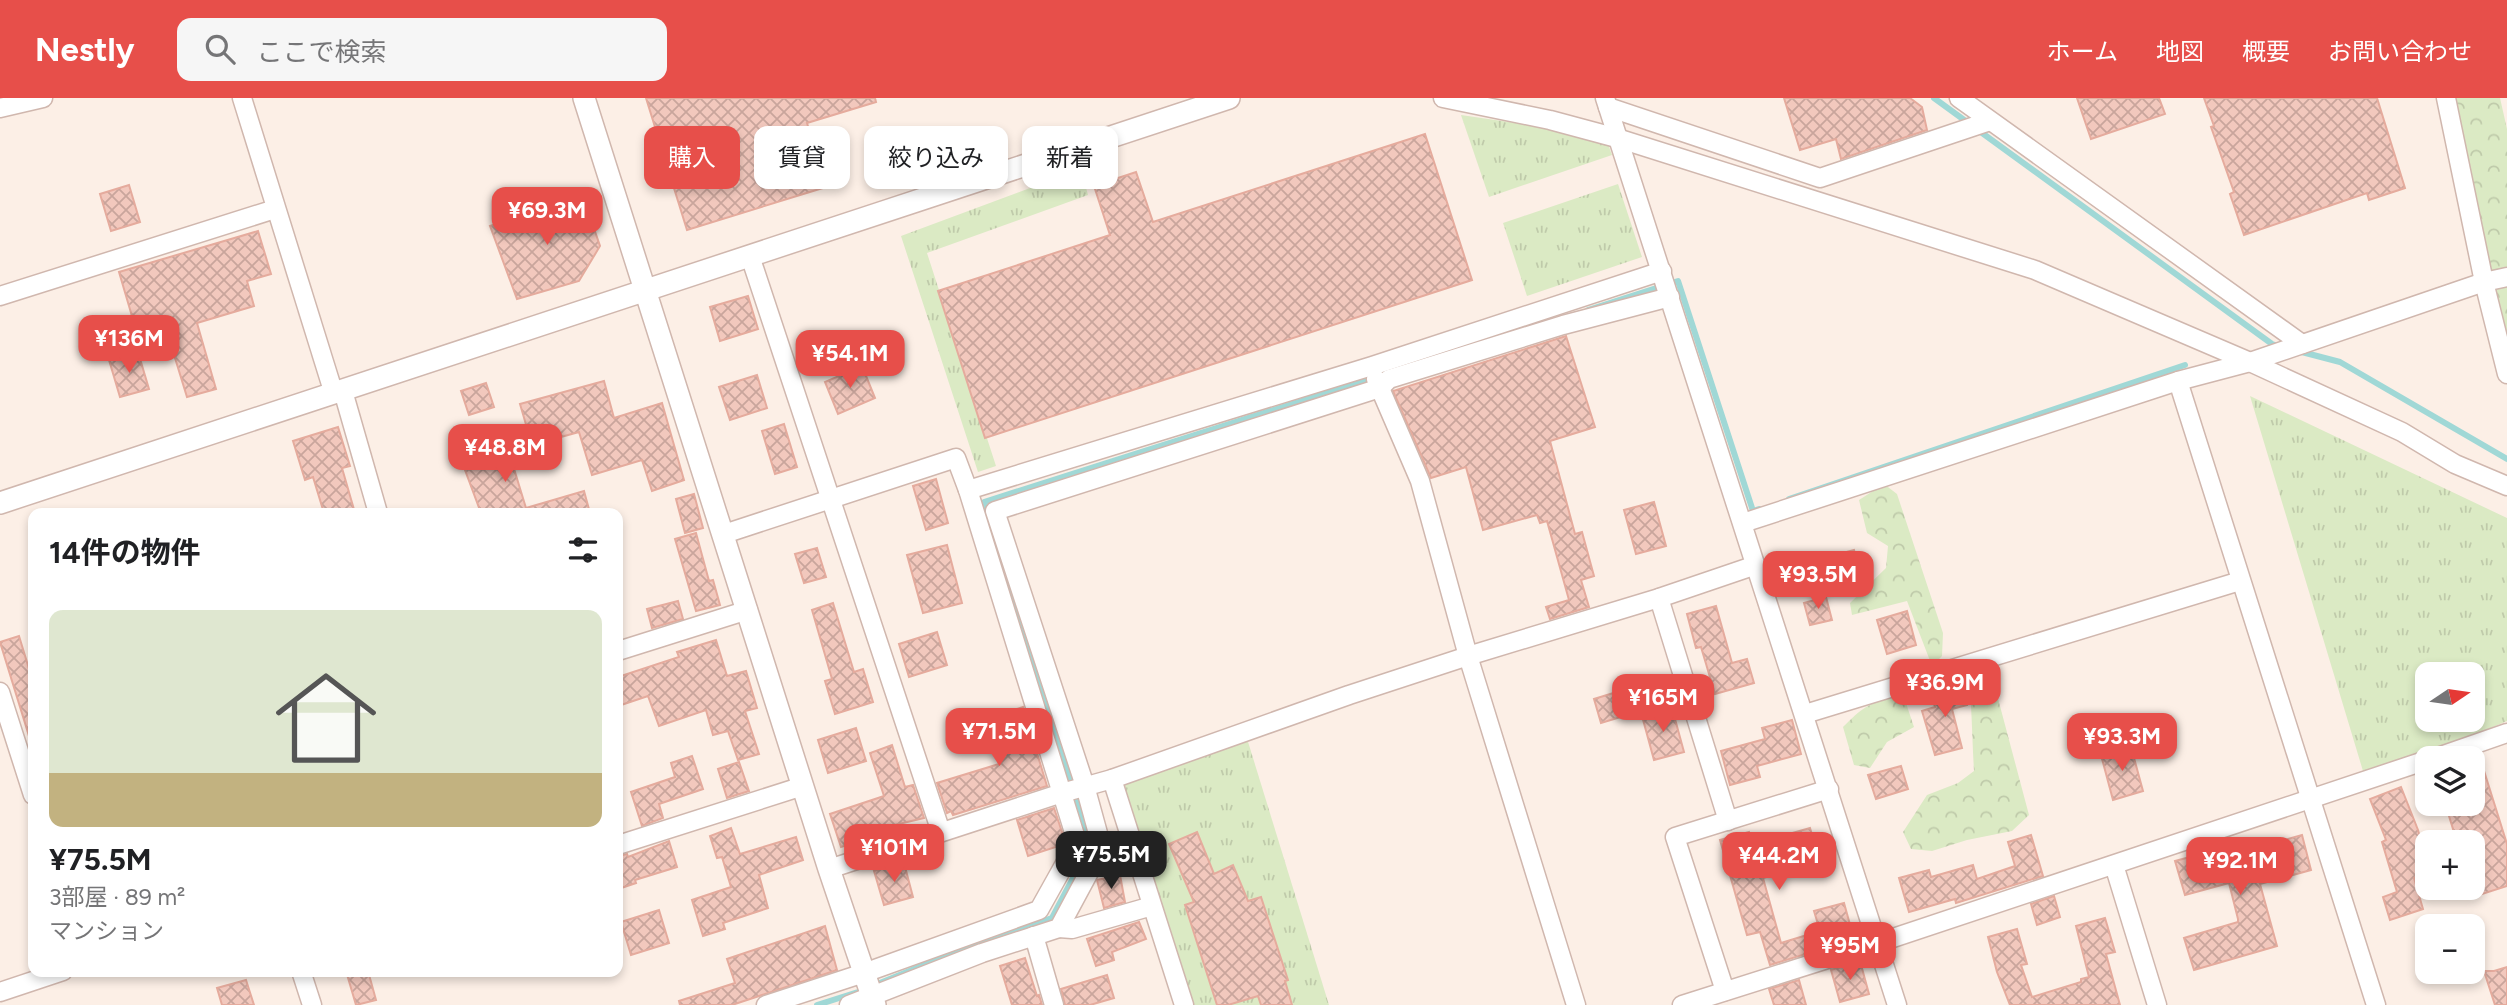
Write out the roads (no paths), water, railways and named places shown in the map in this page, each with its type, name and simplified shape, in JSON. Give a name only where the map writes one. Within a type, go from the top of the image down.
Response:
[{"type":"street","points":[[0,108],[43,98]]},
{"type":"street","points":[[242,98],[275,209],[376,508]]},
{"type":"street","points":[[584,98],[829,869],[874,1001]]},
{"type":"street","points":[[0,503],[1230,98]]},
{"type":"street","points":[[1443,98],[1550,120],[1617,138],[2035,270],[2250,362],[2402,432],[2455,464],[2507,486]]},
{"type":"street","points":[[1959,98],[2302,344]]},
{"type":"street","points":[[2446,98],[2484,282],[2507,374]]},
{"type":"street","points":[[1606,102],[1897,1005]]},
{"type":"street","points":[[1606,102],[1820,178],[1990,121]]},
{"type":"street","points":[[0,296],[275,209]]},
{"type":"street","points":[[750,257],[941,832]]},
{"type":"street","points":[[968,491],[1372,366],[1662,271]]},
{"type":"street","points":[[1743,523],[2178,381],[2250,362],[2484,282],[2507,277]]},
{"type":"street","points":[[1059,928],[1101,848],[1085,786],[995,511],[1380,388],[1389,379],[1538,333],[1670,298]]},
{"type":"street","points":[[1372,366],[1420,481],[1468,656],[1576,1005]]},
{"type":"street","points":[[2178,381],[2376,1005]]},
{"type":"street","points":[[724,534],[956,458],[1077,842],[1039,910],[766,1005]]},
{"type":"street","points":[[829,869],[1112,779],[1349,695],[1756,565]]},
{"type":"street","points":[[1805,714],[2240,581]]},
{"type":"street","points":[[1659,598],[1728,821]]},
{"type":"street","points":[[623,649],[748,610]]},
{"type":"street","points":[[0,692],[28,779]]},
{"type":"street","points":[[2470,746],[2507,733]]},
{"type":"street","points":[[1682,1005],[1878,943],[2415,764]]},
{"type":"street","points":[[1112,779],[1184,1005]]},
{"type":"street","points":[[623,843],[803,786]]},
{"type":"street","points":[[1725,991],[1675,837],[1829,789]]},
{"type":"street","points":[[2114,865],[2153,1004]]},
{"type":"street","points":[[849,1005],[874,1001],[982,953],[1034,936],[1059,928],[1072,929],[1152,906]]},
{"type":"street","points":[[1034,936],[1054,1005]]},
{"type":"street","points":[[0,992],[45,977]]},
{"type":"street","points":[[303,977],[312,1005]]},
{"type":"waterway","points":[[1934,98],[2272,344],[2281,347]]},
{"type":"waterway","points":[[1588,310],[1678,281],[1753,511],[1759,509]]},
{"type":"waterway","points":[[2298,351],[2340,362],[2507,459]]},
{"type":"waterway","points":[[1789,499],[2185,365]]},
{"type":"waterway","points":[[988,516],[984,502],[1374,378]]},
{"type":"waterway","points":[[817,1005],[858,992],[980,942],[1052,918],[1091,844],[1008,580]]}]
